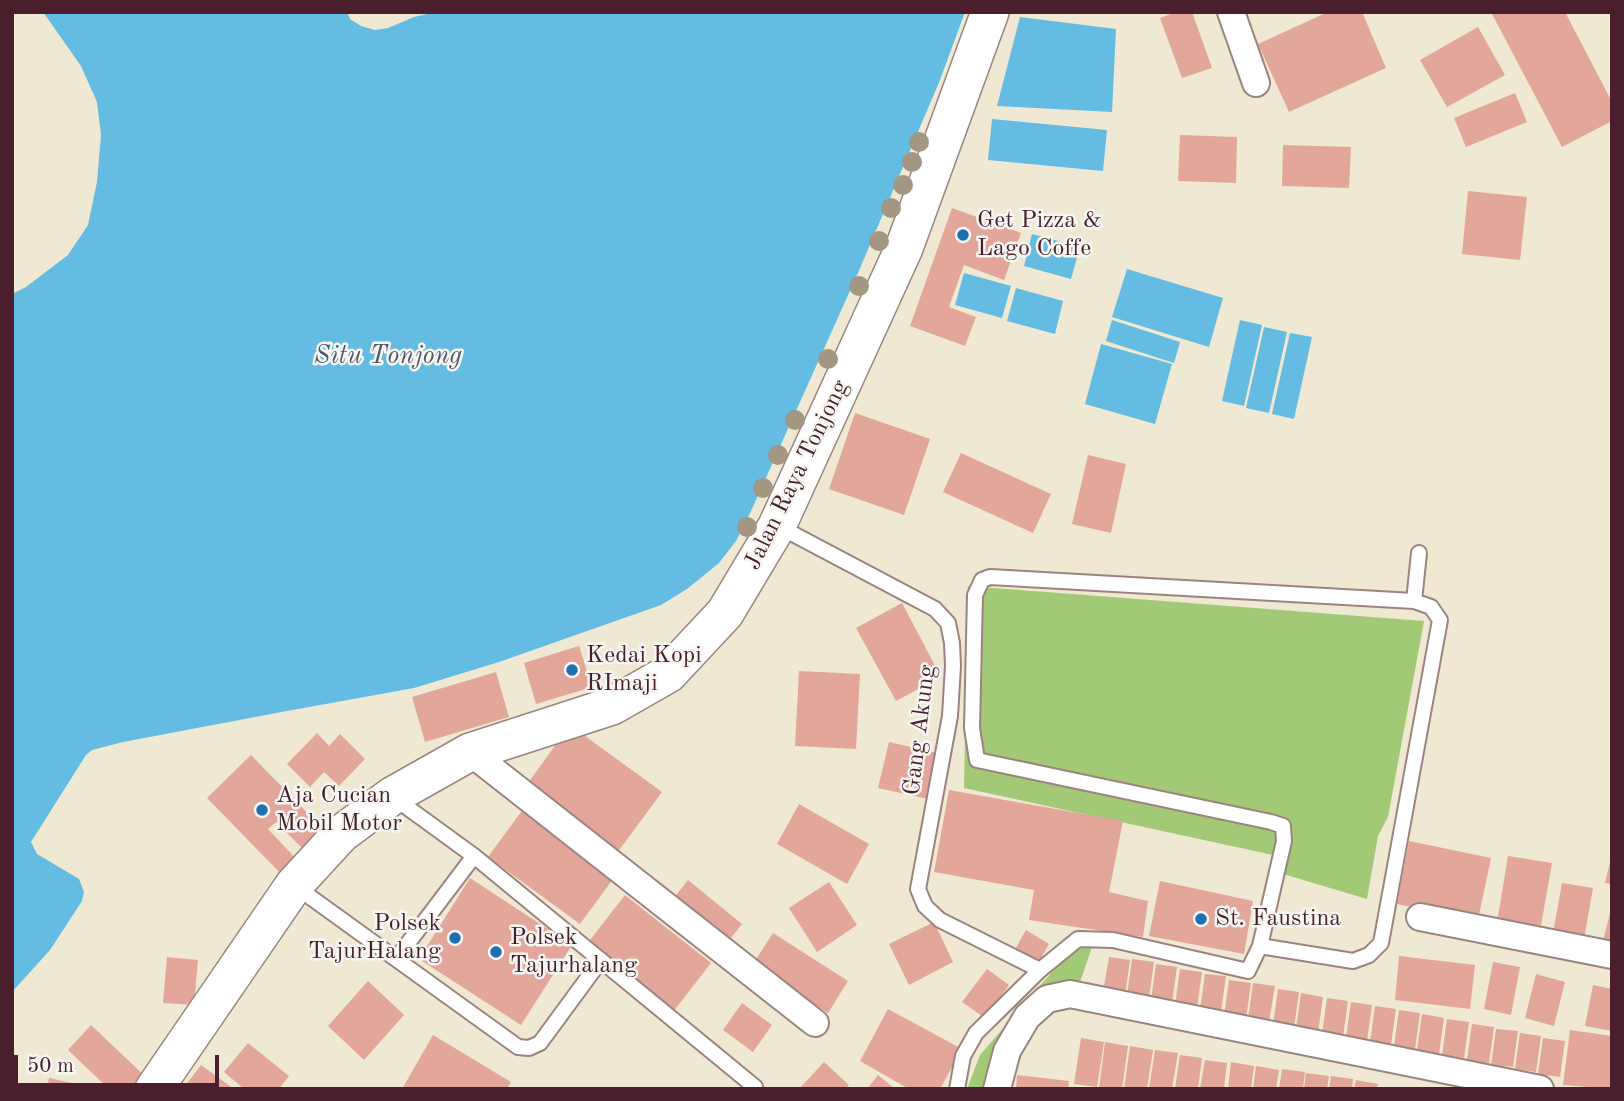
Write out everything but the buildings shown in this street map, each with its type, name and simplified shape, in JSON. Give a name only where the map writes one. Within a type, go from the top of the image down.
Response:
[{"type":"main road","name":"Jalan Raya Tonjong","points":[[154,1089],[293,885],[341,834],[392,796],[470,752],[611,706],[668,674],[725,613],[777,526],[904,248],[990,12]]},
{"type":"street","points":[[1231,12],[1256,83]]},
{"type":"street","points":[[470,752],[815,1023]]},
{"type":"street","points":[[1420,917],[1612,955]]},
{"type":"street","points":[[997,1089],[1007,1051],[1027,1017],[1047,999],[1070,994],[1479,1082],[1540,1089]]},
{"type":"lane","name":"Gang Akung","points":[[777,526],[935,609],[948,623],[953,666],[950,716],[918,888],[925,906],[940,920],[1040,970]]},
{"type":"lane","points":[[1415,601],[1419,553]]},
{"type":"lane","points":[[957,1089],[963,1056],[976,1033],[1040,970],[1078,939],[1113,940],[1248,971],[1260,946],[1284,841],[1283,826],[1272,822],[977,761],[972,728],[975,595],[982,580],[990,576],[1415,601],[1431,607],[1440,620],[1381,943],[1369,955],[1353,961],[1260,946]]},
{"type":"lane","points":[[392,796],[474,856],[755,1087]]},
{"type":"lane","points":[[396,959],[474,856]]},
{"type":"lane","points":[[293,885],[518,1047],[529,1048],[540,1043],[601,960]]},
{"type":"green space","points":[[968,586],[1424,621],[1388,817],[1378,836],[1367,899],[1273,871],[1273,855],[964,788]]},
{"type":"green space","points":[[1093,944],[1078,988],[996,1056],[982,1089],[967,1089],[980,1055],[1071,950]]},
{"type":"water","name":"Situ Tonjong","points":[[43,12],[347,12],[350,19],[375,30],[436,12],[965,12],[940,80],[858,273],[751,511],[736,541],[719,563],[687,589],[661,605],[499,662],[414,688],[92,750],[86,755],[31,842],[37,854],[79,879],[84,892],[82,901],[50,950],[12,992],[12,294],[26,287],[68,255],[88,225],[97,182],[101,135],[97,102],[81,66]]},
{"type":"water","points":[[1020,17],[1116,29],[1112,112],[997,106]]},
{"type":"water","points":[[992,119],[1107,130],[1103,171],[988,160]]},
{"type":"water","points":[[1032,234],[1080,247],[1071,279],[1024,266]]},
{"type":"water","points":[[1127,269],[1223,298],[1209,347],[1112,317]]},
{"type":"water","points":[[964,273],[1011,286],[1002,318],[955,305]]},
{"type":"water","points":[[1016,288],[1063,301],[1055,334],[1007,321]]},
{"type":"water","points":[[1112,320],[1180,342],[1174,363],[1106,341]]},
{"type":"water","points":[[1240,320],[1262,325],[1244,406],[1222,401]]},
{"type":"water","points":[[1264,327],[1287,332],[1269,413],[1246,408]]},
{"type":"water","points":[[1290,333],[1312,337],[1294,419],[1272,414]]},
{"type":"water","points":[[1101,344],[1172,364],[1155,424],[1085,404]]},
{"type":"place","name":"Get Pizza & Lago Coffe","points":[[963,235]]},
{"type":"place","name":"Kedai Kopi RImaji","points":[[572,670]]},
{"type":"place","name":"Aja Cucian Mobil Motor","points":[[262,810]]},
{"type":"place","name":"St. Faustina","points":[[1201,919]]},
{"type":"place","name":"Polsek TajurHalang","points":[[455,938]]},
{"type":"place","name":"Polsek Tajurhalang","points":[[496,952]]}]
